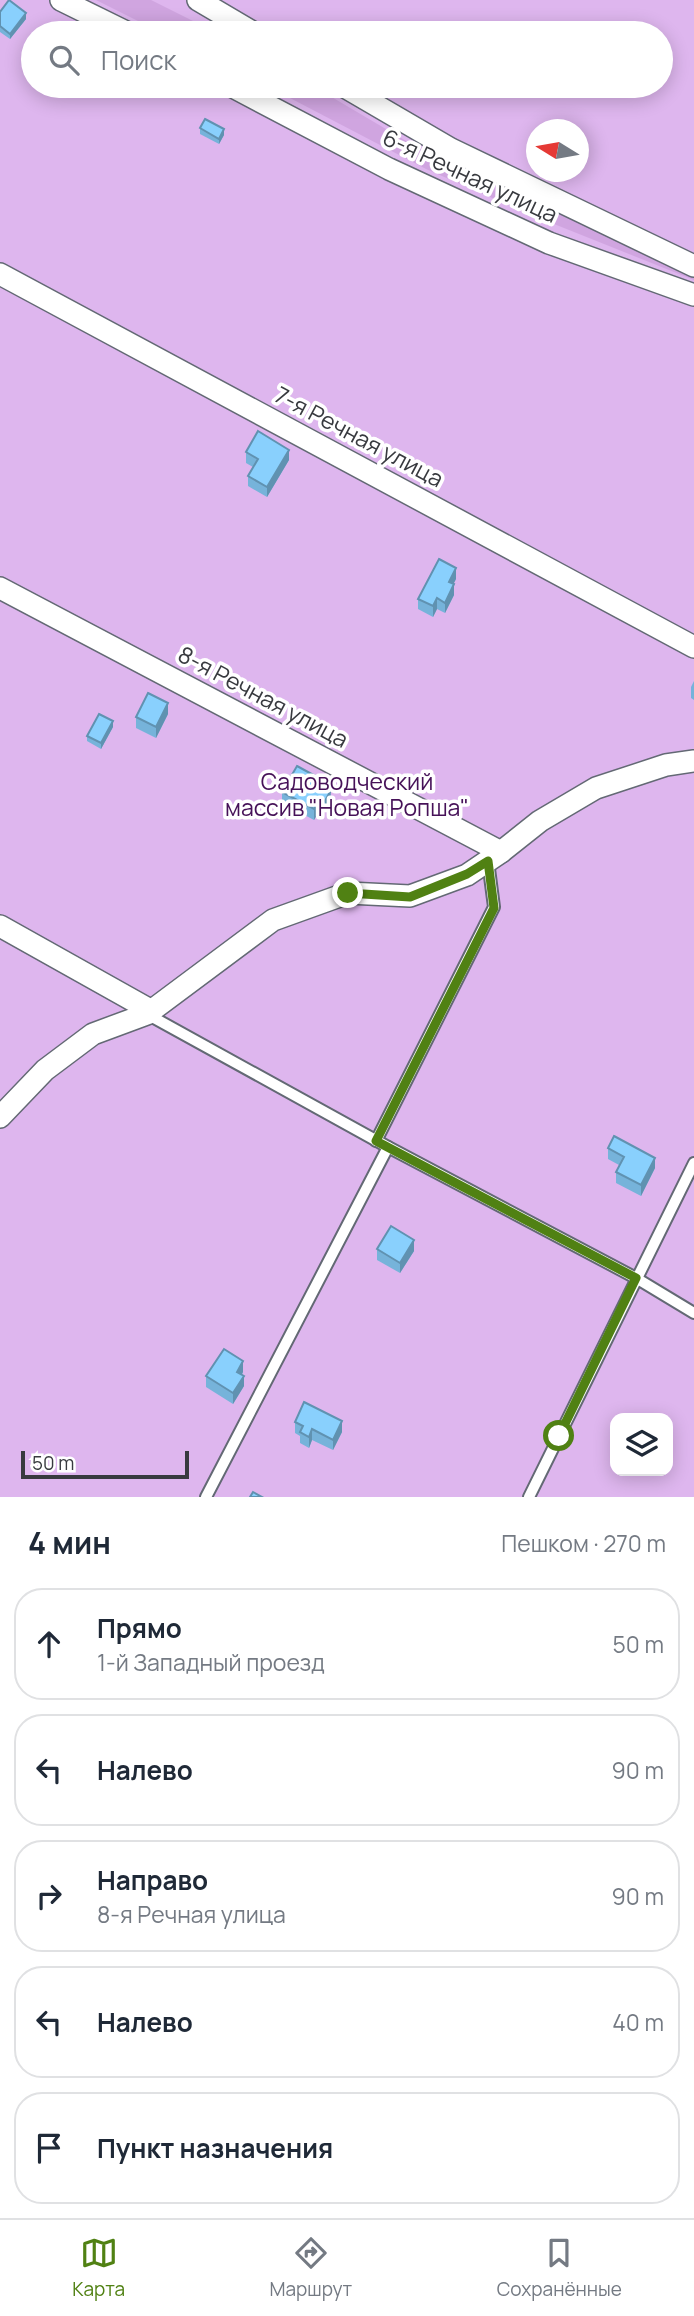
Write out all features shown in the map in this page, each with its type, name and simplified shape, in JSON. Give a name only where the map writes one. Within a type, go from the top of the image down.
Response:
[{"type":"street","points":[[61,0],[104,21]]},
{"type":"street","points":[[198,0],[234,21]]},
{"type":"street","name":"6-я Речная улица","points":[[254,98],[389,169],[549,243],[694,295]]},
{"type":"street","name":"6-я Речная улица","points":[[364,98],[451,149],[694,266]]},
{"type":"street","name":"7-я Речная улица","points":[[0,274],[694,647]]},
{"type":"street","name":"8-я Речная улица","points":[[0,588],[494,857]]},
{"type":"street","points":[[0,1117],[45,1070],[93,1034],[148,1012],[273,920],[348,893],[410,897],[467,874],[494,857],[540,821],[596,788],[666,765],[694,761]]},
{"type":"street","points":[[0,926],[148,1012]]},
{"type":"lane","points":[[376,1141],[494,908],[494,857]]},
{"type":"lane","points":[[148,1012],[376,1141],[636,1278],[694,1313]]},
{"type":"lane","points":[[206,1497],[388,1147]]},
{"type":"lane","points":[[529,1497],[694,1163]]},
{"type":"green space","name":"Садоводческий массив \"Новая Ропша\"","points":[[0,0],[694,0],[694,1497],[0,1497]]},
{"type":"shaded area","points":[[96,0],[151,0],[193,21],[138,21]]},
{"type":"shaded area","points":[[290,98],[333,98],[413,145],[694,276],[694,280],[524,212],[426,169]]},
{"type":"building","points":[[9,0],[26,13],[10,34],[0,26],[0,12]]},
{"type":"building","points":[[205,119],[224,129],[219,139],[200,128]]},
{"type":"building","points":[[258,431],[289,450],[267,487],[248,476],[258,459],[246,452]]},
{"type":"building","points":[[439,559],[456,568],[449,582],[454,584],[445,603],[437,598],[433,606],[418,599]]},
{"type":"building","points":[[148,693],[168,703],[156,727],[136,717]]},
{"type":"building","points":[[99,714],[113,721],[101,743],[87,736]]},
{"type":"building","points":[[297,766],[330,784],[328,788],[331,790],[325,801],[320,798],[314,809],[282,792]]},
{"type":"building","points":[[614,1136],[655,1158],[641,1185],[616,1172],[624,1157],[608,1148]]},
{"type":"building","points":[[391,1226],[414,1240],[400,1263],[377,1249]]},
{"type":"building","points":[[224,1349],[243,1361],[237,1372],[244,1376],[233,1393],[206,1376]]},
{"type":"building","points":[[304,1402],[342,1421],[333,1440],[312,1429],[309,1437],[300,1432],[303,1426],[295,1422]]},
{"type":"route","points":[[348,893],[410,897],[467,874],[488,861],[494,908],[376,1141],[636,1278],[559,1436]]}]
